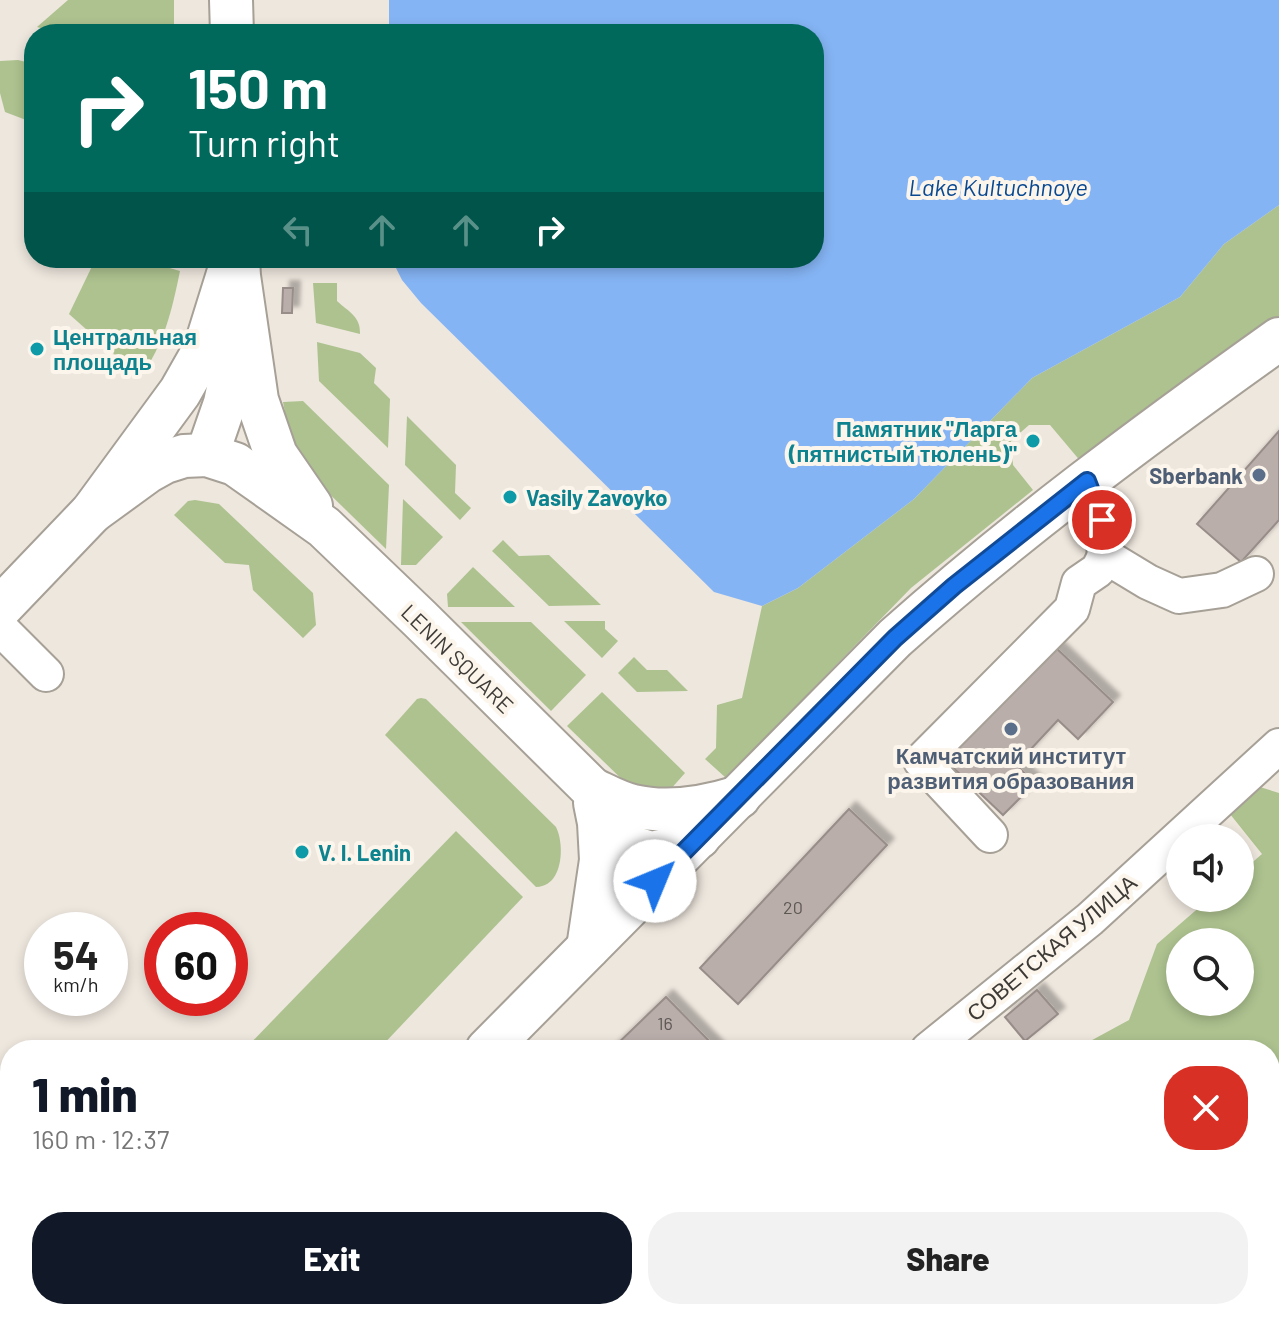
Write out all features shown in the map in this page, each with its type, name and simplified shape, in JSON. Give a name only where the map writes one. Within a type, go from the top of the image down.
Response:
[{"type":"main road","points":[[231,0],[232,24]]},
{"type":"main road","points":[[0,608],[92,512],[180,392],[205,348],[235,268]]},
{"type":"main road","points":[[92,512],[165,462],[184,456],[207,455],[225,403],[231,374],[237,268]]},
{"type":"main road","name":"LENIN SQUARE","points":[[238,268],[257,400],[276,455],[324,527]]},
{"type":"main road","points":[[497,1040],[895,638],[954,586],[1153,429],[1279,339]]},
{"type":"main road","name":"LENIN SQUARE","points":[[207,455],[235,464],[324,527],[592,789]]},
{"type":"main road","points":[[592,789],[631,806],[662,809],[694,807],[739,797]]},
{"type":"main road","points":[[592,789],[614,833],[635,848],[651,853],[675,848],[700,836]]},
{"type":"main road","points":[[588,948],[601,860],[599,823],[592,789]]},
{"type":"street","points":[[990,835],[921,761],[1072,609],[1079,583],[1098,570],[1105,556],[1102,520],[1087,481]]},
{"type":"street","points":[[1105,556],[1148,582],[1179,596],[1222,590],[1256,574]]},
{"type":"street","points":[[0,628],[46,674]]},
{"type":"street","name":"СОВЕТСКАЯ УЛИЦА","points":[[940,1040],[1090,919],[1279,746]]},
{"type":"green space","points":[[68,0],[174,0],[174,24],[40,24]]},
{"type":"green space","points":[[0,61],[24,62],[24,119],[5,112],[0,93]]},
{"type":"green space","points":[[1279,205],[1279,322],[1082,463],[1050,425],[1029,425],[1011,441],[1013,465],[1033,490],[911,588],[726,778],[705,759],[716,748],[717,705],[742,698],[762,606],[798,588],[914,499],[1032,378],[1180,297],[1224,244]]},
{"type":"green space","points":[[91,268],[170,268],[180,271],[161,340],[140,377],[69,314]]},
{"type":"green space","points":[[313,283],[337,283],[337,301],[356,319],[360,334],[316,323]]},
{"type":"green space","points":[[317,342],[360,353],[376,368],[374,383],[390,399],[388,448],[319,381]]},
{"type":"green space","points":[[303,401],[389,485],[386,549],[309,474],[290,439],[283,402]]},
{"type":"green space","points":[[407,416],[456,465],[455,493],[471,508],[460,520],[405,465]]},
{"type":"green space","points":[[403,499],[443,537],[416,565],[401,565]]},
{"type":"green space","points":[[188,501],[219,504],[313,593],[316,625],[303,638],[253,590],[249,565],[225,563],[174,515]]},
{"type":"green space","points":[[503,540],[519,556],[549,555],[601,605],[549,606],[492,551]]},
{"type":"green space","points":[[473,567],[515,607],[448,607],[447,594]]},
{"type":"green space","points":[[564,621],[605,621],[605,629],[618,641],[602,658]]},
{"type":"green space","points":[[461,622],[531,622],[586,675],[551,711]]},
{"type":"green space","points":[[634,657],[647,670],[667,670],[688,691],[637,692],[618,673]]},
{"type":"green space","points":[[602,692],[685,773],[669,791],[634,791],[567,726]]},
{"type":"green space","points":[[421,698],[426,699],[556,827],[560,864],[552,880],[545,885],[536,887],[385,735]]},
{"type":"green space","points":[[1260,787],[1279,793],[1279,1040],[1092,1040],[1129,1020],[1157,944],[1166,936],[1166,1016],[1254,1016],[1254,928],[1175,928],[1194,912],[1254,912],[1254,861],[1262,854],[1254,844],[1254,824],[1238,824],[1230,814]]},
{"type":"green space","points":[[456,831],[523,897],[387,1040],[254,1040]]},
{"type":"water","name":"Lake Kultuchnoye","points":[[389,0],[1279,0],[1279,205],[1224,244],[1180,297],[1032,378],[914,499],[798,588],[762,606],[714,592],[421,303],[396,268],[824,268],[824,24],[389,24]]},
{"type":"building","points":[[283,288],[293,288],[292,313],[282,313]]},
{"type":"building","name":"Sberbank","points":[[1279,431],[1279,520],[1241,562],[1197,524]]},
{"type":"building","name":"Камчатский институт развития образования","points":[[1053,645],[1113,702],[1078,739],[1058,720],[1016,765],[1035,783],[1003,815],[945,760]]},
{"type":"building","points":[[849,809],[887,845],[738,1004],[700,968]]},
{"type":"building","points":[[1037,990],[1058,1014],[1026,1040],[1005,1017]]},
{"type":"building","points":[[666,997],[708,1040],[621,1040]]},
{"type":"place","name":"Центральная площадь","points":[[37,349]]},
{"type":"place","name":"Памятник \"Ларга (пятнистый тюлень)\"","points":[[1033,441]]},
{"type":"place","name":"Sberbank","points":[[1259,475]]},
{"type":"place","name":"Vasily Zavoyko","points":[[510,497]]},
{"type":"place","name":"Камчатский институт развития образования","points":[[1011,729]]},
{"type":"place","name":"V. I. Lenin","points":[[302,852]]},
{"type":"route","points":[[655,881],[895,638],[954,586],[1087,481],[1102,520]]}]
